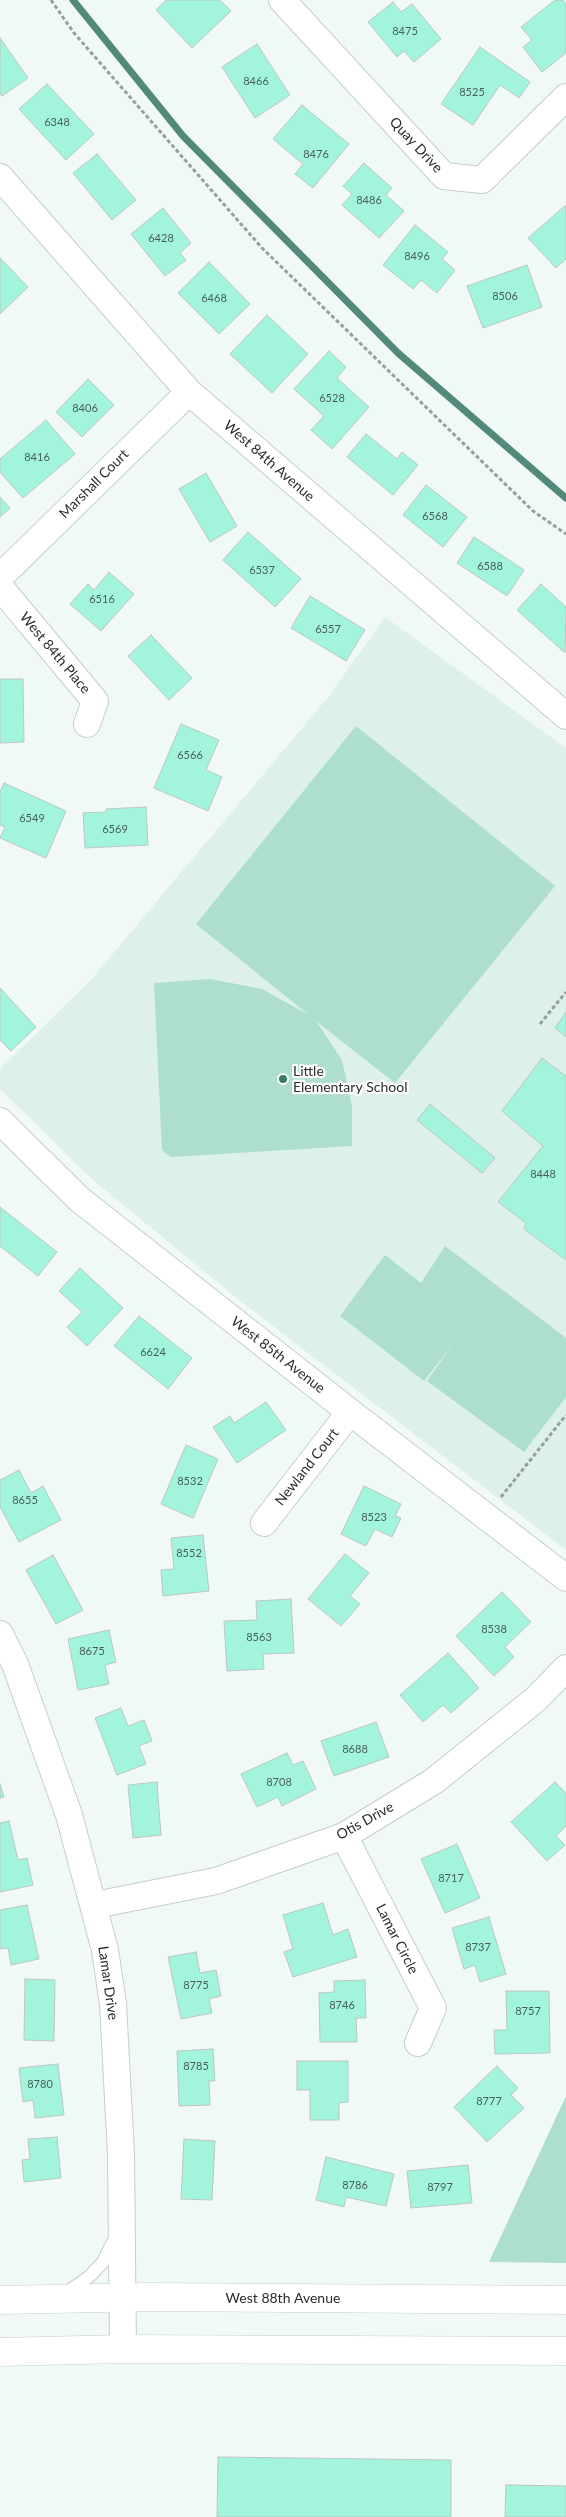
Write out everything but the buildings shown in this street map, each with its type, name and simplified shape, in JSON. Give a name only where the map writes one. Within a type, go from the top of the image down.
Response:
[{"type":"main road","name":"West 88th Avenue","points":[[0,2300],[124,2297],[566,2300]]},
{"type":"main road","points":[[0,2352],[123,2349],[566,2352]]},
{"type":"street","name":"Quay Drive","points":[[282,0],[444,176],[482,180],[566,97]]},
{"type":"street","name":"West 84th Avenue","points":[[0,177],[188,392],[566,716]]},
{"type":"street","name":"Marshall Court","points":[[0,577],[188,392]]},
{"type":"street","name":"West 84th Place","points":[[0,587],[94,701],[87,724]]},
{"type":"street","name":"West 85th Avenue","points":[[0,1121],[79,1199],[350,1412],[566,1578]]},
{"type":"street","name":"Newland Court","points":[[264,1523],[350,1412]]},
{"type":"street","name":"Lamar Drive","points":[[0,1634],[15,1664],[69,1815],[95,1905],[113,2004],[121,2154],[124,2297],[123,2349]]},
{"type":"street","name":"Otis Drive","points":[[95,1905],[216,1881],[344,1836],[434,1781],[536,1699],[566,1668]]},
{"type":"street","name":"Lamar Circle","points":[[344,1836],[433,2008],[418,2043]]},
{"type":"lane","points":[[58,2298],[90,2276],[103,2262],[122,2222]]},
{"type":"path","points":[[51,0],[74,33],[262,248],[533,511],[566,534]]},
{"type":"path","points":[[540,1024],[566,992]]},
{"type":"path","points":[[497,1502],[566,1415]]},
{"type":"shaded area","name":"Little Elementary School","points":[[385,617],[566,748],[566,1550],[244,1304],[93,1180],[0,1089],[0,1069],[90,981],[329,696]]},
{"type":"green space","points":[[356,726],[555,886],[395,1083],[316,1021],[342,1060],[352,1106],[352,1146],[171,1157],[162,1150],[154,983],[210,979],[262,989],[309,1015],[196,924]]},
{"type":"green space","points":[[445,1246],[566,1338],[566,1397],[524,1452],[427,1381],[453,1344],[424,1381],[340,1316],[385,1255],[421,1283]]},
{"type":"green space","points":[[566,2096],[566,2263],[489,2262]]},
{"type":"waterway","points":[[73,0],[183,136],[398,353],[566,498]]},
{"type":"place","name":"Little Elementary School","points":[[283,1079]]}]
